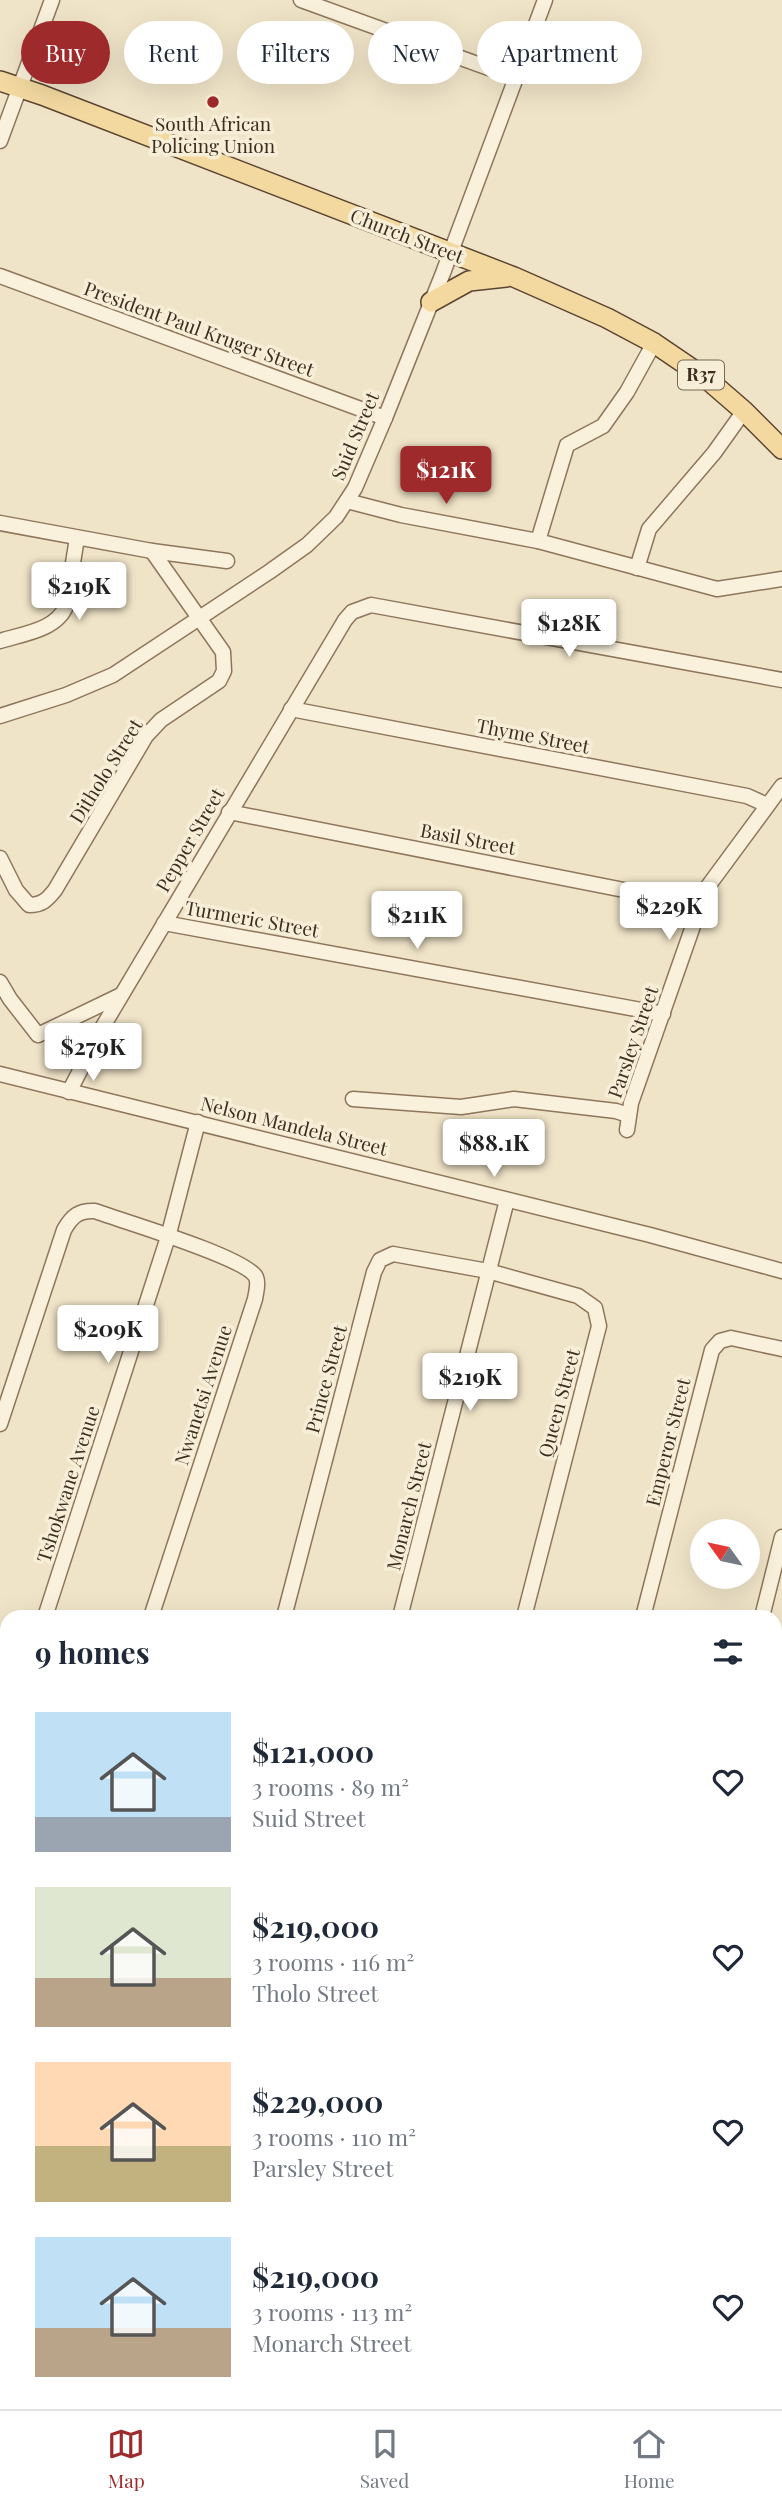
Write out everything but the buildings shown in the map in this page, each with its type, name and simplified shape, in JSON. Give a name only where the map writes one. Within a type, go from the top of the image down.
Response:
[{"type":"main road","name":"Church Street","points":[[0,81],[514,277],[607,318],[654,343],[706,379],[744,411],[782,449]]},
{"type":"main road","points":[[431,302],[469,281],[514,277]]},
{"type":"street","points":[[0,141],[52,0]]},
{"type":"street","points":[[301,0],[477,64]]},
{"type":"street","name":"Suid Street","points":[[537,21],[545,0]]},
{"type":"street","name":"Suid Street","points":[[0,716],[66,695],[113,675],[307,545],[336,517],[355,488],[384,418],[451,253],[514,84]]},
{"type":"street","name":"President Paul Kruger Street","points":[[0,276],[384,418]]},
{"type":"street","points":[[538,541],[567,445],[603,426],[627,392],[654,343]]},
{"type":"street","points":[[637,568],[649,529],[714,453],[744,411]]},
{"type":"street","points":[[347,501],[401,515],[538,541],[717,589],[782,579]]},
{"type":"street","points":[[0,523],[152,551],[226,561]]},
{"type":"street","points":[[0,641],[48,626],[63,614],[77,538]]},
{"type":"street","points":[[152,551],[200,617]]},
{"type":"street","name":"Pepper Street","points":[[69,1092],[102,1028],[229,812],[352,612],[371,605],[782,680]]},
{"type":"street","name":"Ditholo Street","points":[[0,858],[16,890],[29,905],[38,905],[47,900],[146,736],[161,720],[219,681],[224,671],[223,652],[200,617]]},
{"type":"street","name":"Thyme Street","points":[[291,709],[747,796],[767,805]]},
{"type":"street","name":"Parsley Street","points":[[353,1099],[461,1107],[514,1099],[617,1111],[628,1122],[700,905],[713,878],[782,786]]},
{"type":"street","name":"Basil Street","points":[[229,812],[700,905]]},
{"type":"street","name":"Turmeric Street","points":[[164,923],[663,1014]]},
{"type":"street","points":[[0,982],[38,1035],[122,995]]},
{"type":"street","name":"Nelson Mandela Street","points":[[0,1074],[782,1270]]},
{"type":"street","name":"Tshokwane Avenue","points":[[47,1610],[169,1237],[198,1122]]},
{"type":"street","name":"Monarch Street","points":[[402,1610],[508,1200]]},
{"type":"street","points":[[0,1424],[64,1230],[71,1218],[83,1210],[95,1211],[169,1237]]},
{"type":"street","name":"Nwanetsi Avenue","points":[[153,1610],[255,1299],[257,1283],[255,1276],[237,1263],[169,1237]]},
{"type":"street","name":"Prince Street","points":[[286,1610],[373,1272],[380,1259],[393,1254],[488,1271]]},
{"type":"street","name":"Queen Street","points":[[488,1271],[578,1296],[594,1308],[598,1317],[599,1326],[526,1610]]},
{"type":"street","name":"Emperor Street","points":[[645,1610],[712,1350],[720,1341],[731,1338],[782,1349]]},
{"type":"street","points":[[764,1610],[782,1537]]},
{"type":"place","name":"South African Policing Union","points":[[213,102]]}]
